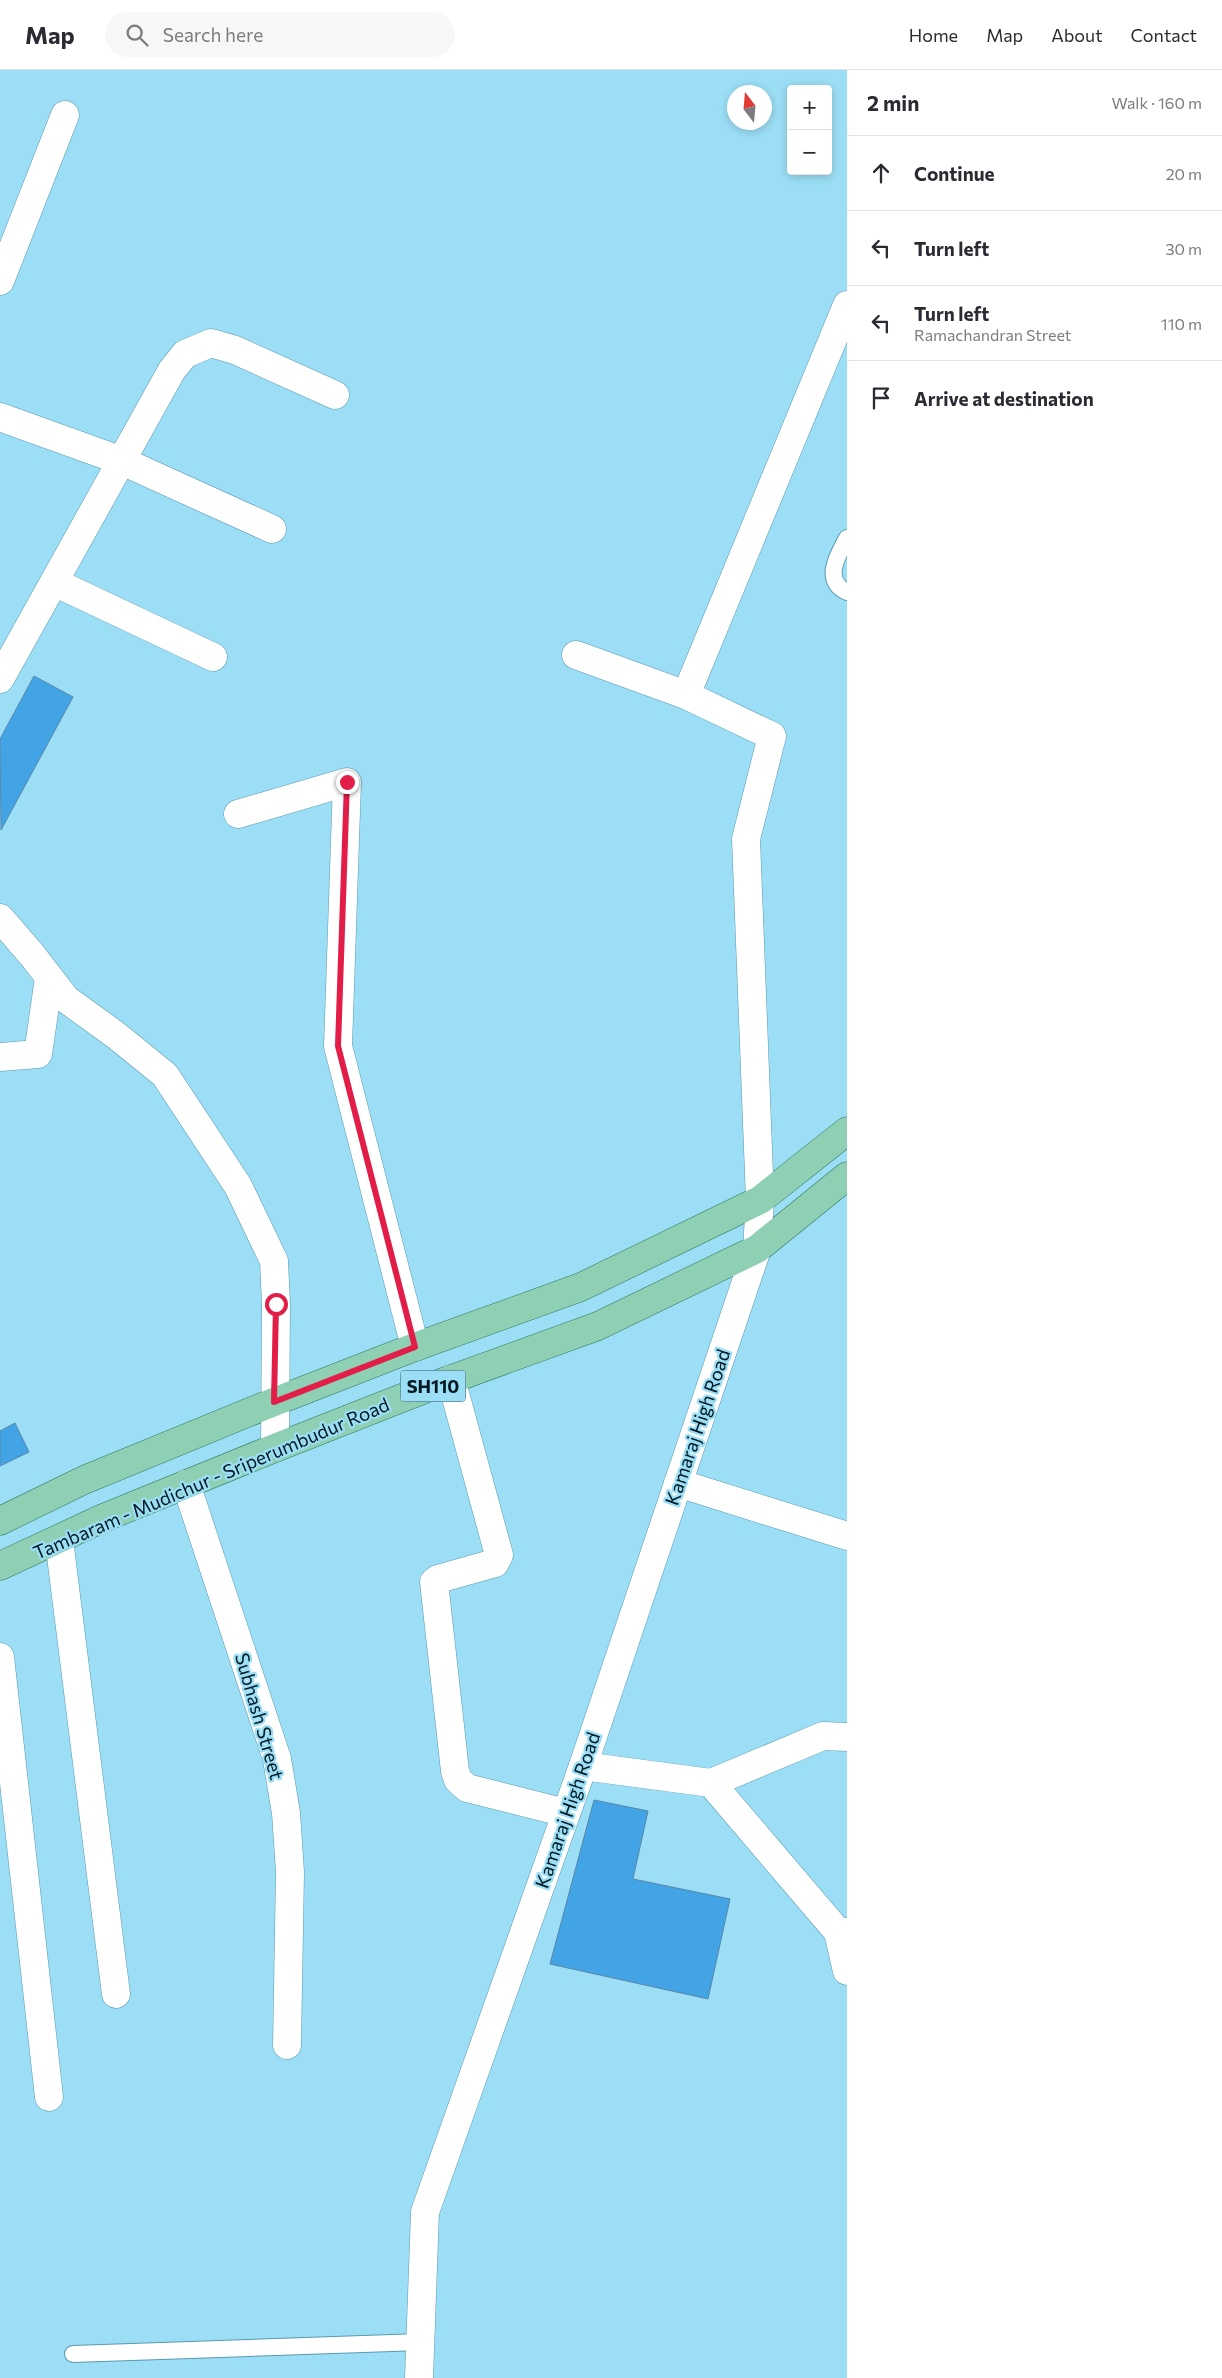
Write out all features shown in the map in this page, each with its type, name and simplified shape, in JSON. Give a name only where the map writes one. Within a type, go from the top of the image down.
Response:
[{"type":"main road","name":"SH110","points":[[0,1521],[84,1480],[274,1402],[415,1347],[581,1287],[760,1200],[847,1131]]},
{"type":"main road","name":"Tambaram - Mudichur - Sriperumbudur Road","points":[[0,1566],[186,1484],[275,1448],[452,1379],[598,1326],[757,1249],[847,1176]]},
{"type":"street","points":[[0,282],[64,115]]},
{"type":"street","points":[[576,655],[686,695],[841,338],[847,305]]},
{"type":"street","points":[[0,679],[176,365],[185,354],[211,343],[235,350],[335,395]]},
{"type":"street","points":[[0,417],[122,462],[272,529]]},
{"type":"street","points":[[54,582],[213,657]]},
{"type":"street","name":"Kamaraj High Road","points":[[419,2378],[425,2212],[583,1766],[757,1249],[760,1200],[746,838],[772,736],[686,695]]},
{"type":"street","points":[[238,814],[347,782],[338,1046],[415,1347]]},
{"type":"street","points":[[0,918],[66,999],[118,1036],[165,1076],[238,1186],[274,1261],[276,1304],[275,1448]]},
{"type":"street","points":[[0,1058],[38,1054],[49,978]]},
{"type":"street","points":[[452,1379],[499,1555],[495,1563],[438,1579],[434,1582],[454,1771],[458,1780],[467,1788],[566,1813]]},
{"type":"street","points":[[678,1483],[847,1536]]},
{"type":"street","name":"Subhash Street","points":[[186,1484],[277,1759],[286,1813],[290,1872],[287,2045]]},
{"type":"street","points":[[59,1540],[116,1994]]},
{"type":"street","points":[[0,1657],[49,2097]]},
{"type":"street","points":[[583,1766],[711,1783],[823,1736],[847,1737]]},
{"type":"street","points":[[711,1783],[842,1932],[847,1971]]},
{"type":"lane","points":[[847,538],[833,566],[833,572],[837,585],[847,592]]},
{"type":"lane","points":[[73,2354],[421,2342]]},
{"type":"building","points":[[34,676],[73,697],[1,830],[0,739]]},
{"type":"building","points":[[15,1423],[29,1452],[0,1466],[0,1431]]},
{"type":"building","points":[[594,1800],[648,1811],[633,1879],[730,1899],[708,1999],[550,1964]]},
{"type":"route","points":[[276,1304],[274,1402],[415,1347],[338,1046],[347,782]]}]
